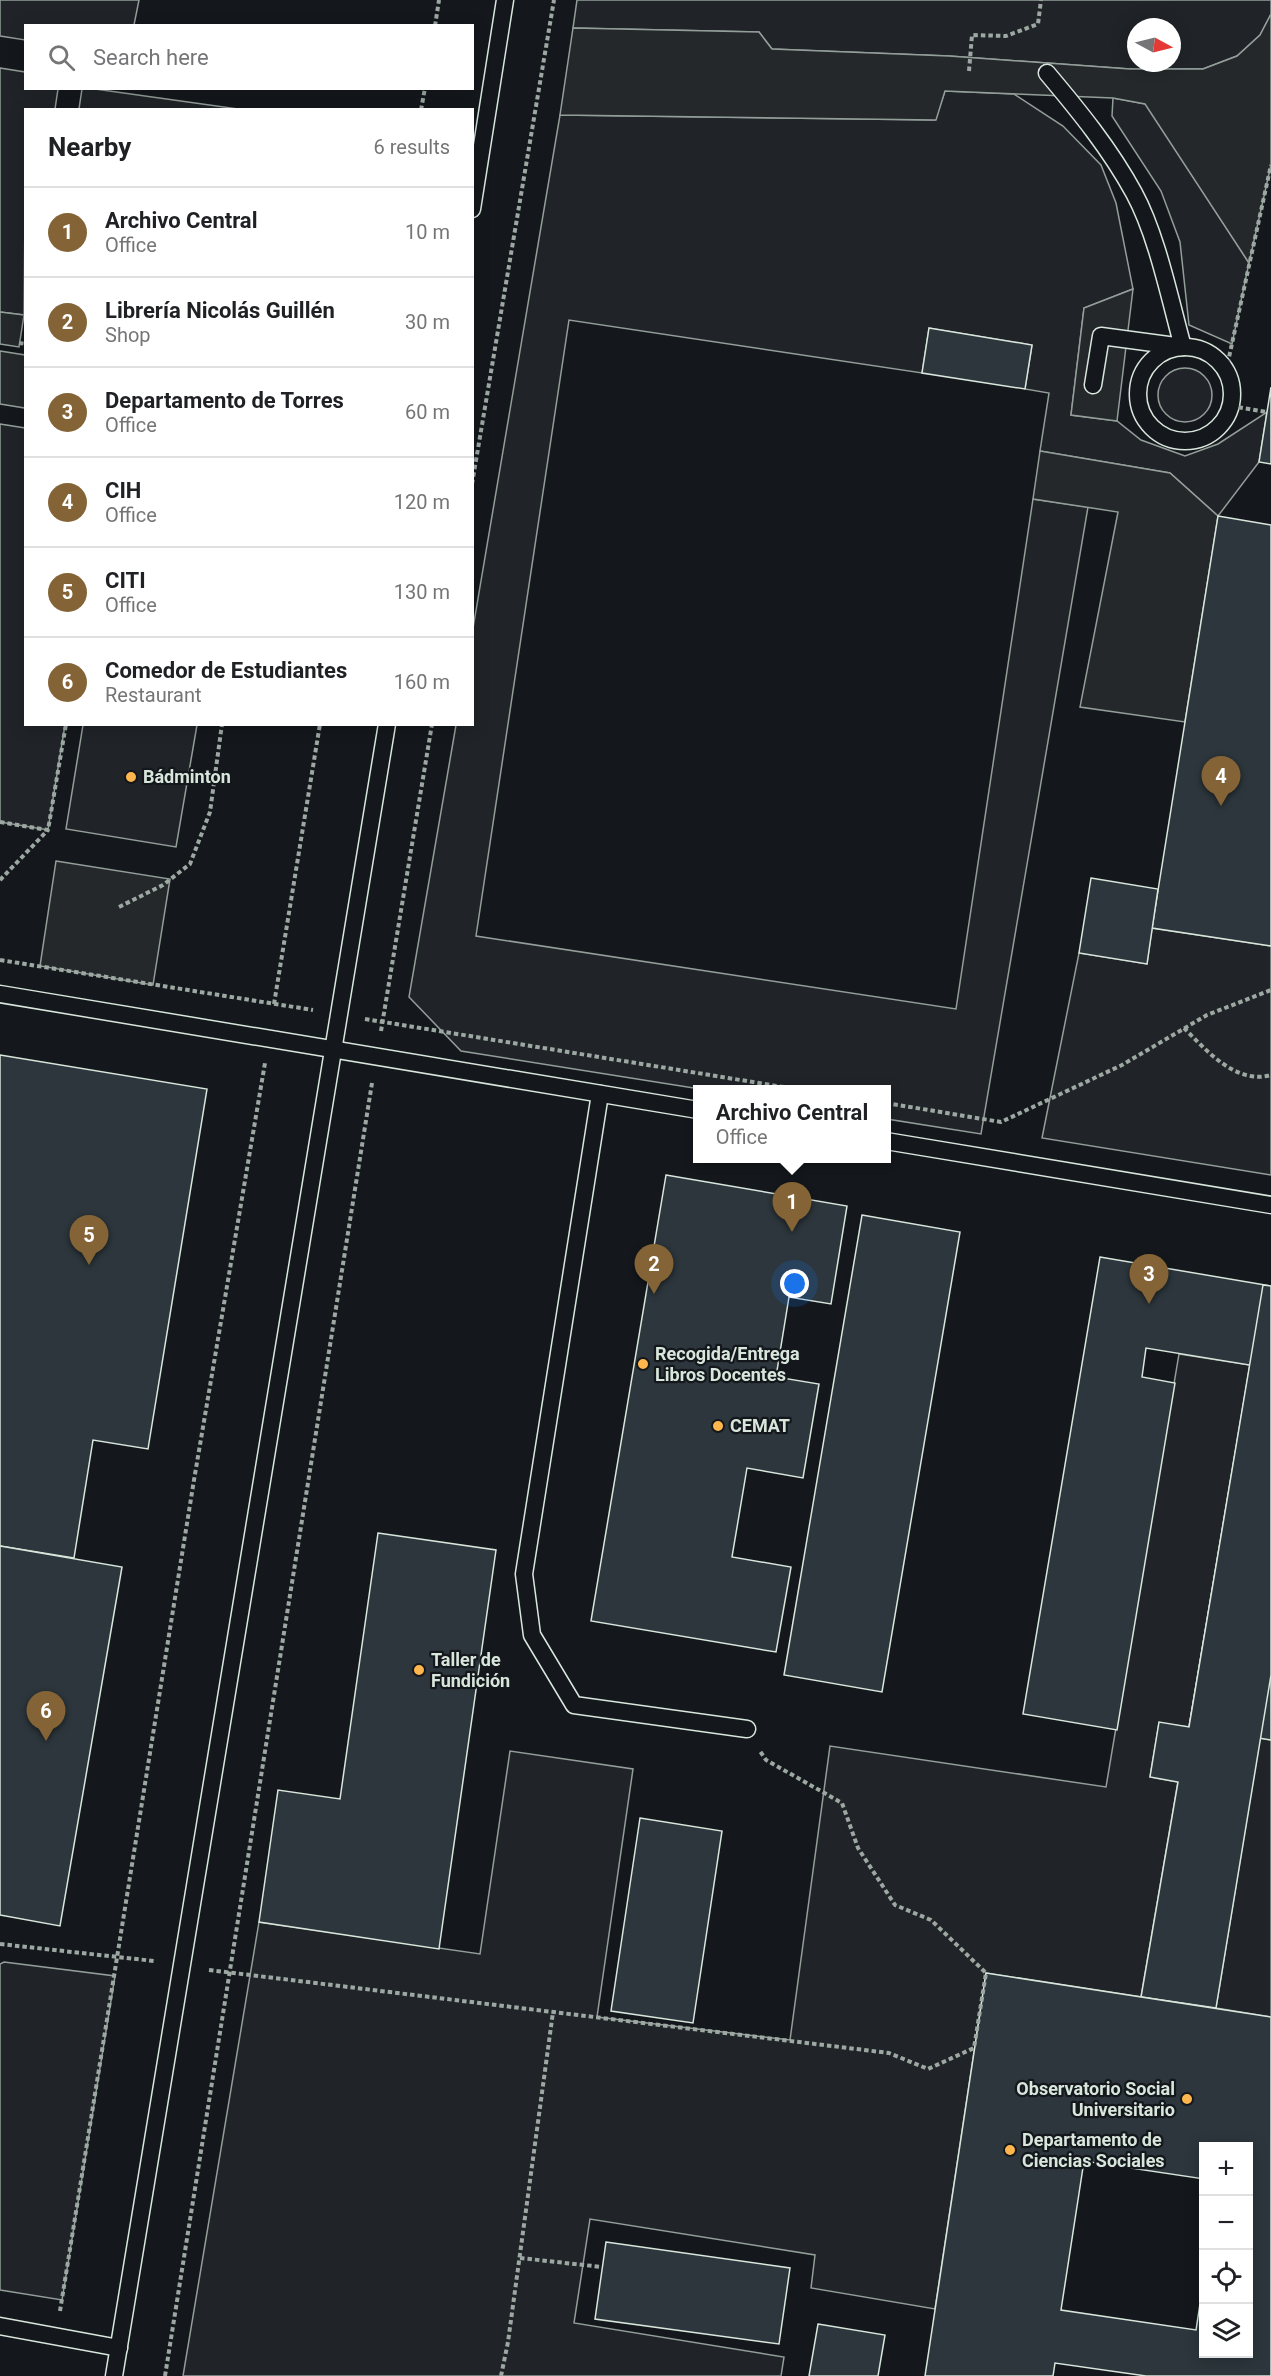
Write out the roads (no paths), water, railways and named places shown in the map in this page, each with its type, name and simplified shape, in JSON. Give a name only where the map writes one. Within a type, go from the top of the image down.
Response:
[{"type":"lane","points":[[474,196],[505,0]]},
{"type":"lane","points":[[1047,73],[1096,131],[1135,195],[1161,266],[1183,347]]},
{"type":"lane","points":[[1093,385],[1101,336],[1183,347],[1207,352],[1226,371],[1231,381],[1231,406],[1224,421],[1213,433],[1199,440],[1183,442],[1168,438],[1154,430],[1144,418],[1138,403],[1138,387],[1143,371],[1167,350],[1183,347]]},
{"type":"lane","points":[[114,2376],[387,726]]},
{"type":"lane","points":[[0,994],[693,1109]]},
{"type":"lane","points":[[600,1094],[524,1574],[532,1635],[574,1705],[747,1729]]},
{"type":"lane","points":[[891,1142],[1271,1205]]},
{"type":"lane","points":[[0,2325],[118,2348]]},
{"type":"place","name":"Bádminton","points":[[131,777]]},
{"type":"place","name":"CIH","points":[[1221,806]]},
{"type":"place","name":"Archivo Central","points":[[792,1232]]},
{"type":"place","name":"CITI","points":[[89,1265]]},
{"type":"place","name":"Librería Nicolás Guillén","points":[[654,1294]]},
{"type":"place","name":"Departamento de Torres","points":[[1149,1304]]},
{"type":"place","name":"Recogida/Entrega Libros Docentes","points":[[643,1364]]},
{"type":"place","name":"CEMAT","points":[[718,1426]]},
{"type":"place","name":"Taller de Fundición","points":[[419,1670]]},
{"type":"place","name":"Comedor de Estudiantes","points":[[46,1741]]},
{"type":"place","name":"Observatorio Social Universitario","points":[[1187,2099]]},
{"type":"place","name":"Departamento de Ciencias Sociales","points":[[1010,2150]]}]
